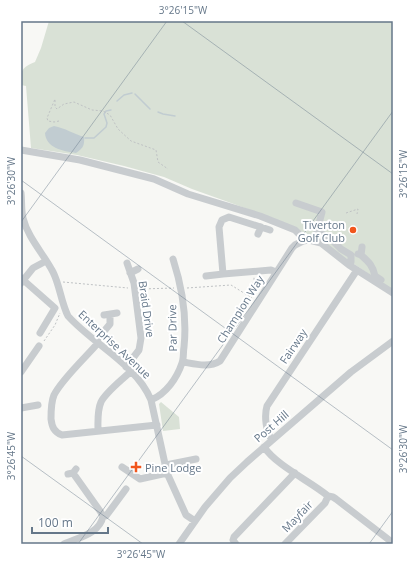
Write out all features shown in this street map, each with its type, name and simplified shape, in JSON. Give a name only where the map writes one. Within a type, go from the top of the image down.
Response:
[{"type":"street","points":[[21,150],[80,160],[154,179],[188,194],[260,216],[295,230],[303,241],[322,240]]},
{"type":"street","points":[[21,193],[22,215],[25,226],[53,272],[57,282]]},
{"type":"street","points":[[296,203],[322,212],[317,231],[322,240],[349,265],[393,293]]},
{"type":"street","points":[[223,274],[219,227],[222,220],[229,217],[270,230]]},
{"type":"street","points":[[258,234],[261,227]]},
{"type":"street","name":"Champion Way","points":[[183,362],[202,365],[217,363],[220,361],[293,246],[303,241]]},
{"type":"street","points":[[362,247],[359,255],[371,263],[374,268],[375,276],[393,288]]},
{"type":"street","name":"Par Drive","points":[[151,400],[163,393],[178,373],[183,362],[185,335],[180,267],[173,258]]},
{"type":"street","points":[[40,333],[55,308],[22,280],[33,268],[46,261]]},
{"type":"street","name":"Braid Drive","points":[[98,431],[98,416],[101,402],[128,369],[140,350],[141,338],[135,289],[127,263]]},
{"type":"street","name":"Braid Drive","points":[[130,273],[138,269]]},
{"type":"street","points":[[206,276],[271,270],[276,272]]},
{"type":"street","name":"Fairway","points":[[272,440],[268,433],[266,424],[267,406],[357,270]]},
{"type":"street","name":"Enterprise Avenue","points":[[57,282],[68,316],[128,369],[147,390],[151,400],[167,473],[186,515],[195,521]]},
{"type":"street","points":[[110,314],[110,324],[54,395],[51,409],[52,426],[56,432],[62,435],[157,425]]},
{"type":"street","name":"Post Hill","points":[[179,544],[205,507],[230,478],[351,372],[393,341]]},
{"type":"street","points":[[21,372],[39,346]]},
{"type":"street","points":[[21,408],[38,405]]},
{"type":"street","name":"Mayfair","points":[[264,447],[270,454],[328,496],[325,503],[285,544]]},
{"type":"street","points":[[166,465],[196,459]]},
{"type":"street","points":[[122,467],[140,479],[167,473]]},
{"type":"street","points":[[64,544],[89,534],[102,521],[103,516],[72,472]]},
{"type":"street","points":[[236,544],[233,540],[234,537],[295,473]]},
{"type":"street","points":[[103,516],[106,516],[122,499],[126,489]]},
{"type":"street","points":[[328,496],[336,499],[393,543]]},
{"type":"path","points":[[59,121],[48,121],[47,118],[55,99],[55,107],[57,108],[64,104],[74,102],[92,110],[110,115],[118,128],[131,141],[156,150],[158,162],[168,169]]},
{"type":"path","points":[[346,213],[358,209],[357,214]]},
{"type":"path","points":[[246,294],[254,281],[254,271]]},
{"type":"path","points":[[57,282],[135,289],[231,285],[258,301]]},
{"type":"path","points":[[39,346],[55,325],[61,311]]},
{"type":"shaded area","name":"Tiverton Golf Club","points":[[49,21],[393,21],[393,290],[324,244],[273,218],[192,189],[164,177],[77,155],[31,148],[26,86],[21,85],[21,76],[24,68],[35,62]]},
{"type":"shaded area","points":[[54,126],[84,137],[84,143],[81,149],[76,153],[61,150],[48,142],[45,133],[49,128]]},
{"type":"shaded area","points":[[161,402],[179,417],[180,429],[163,431],[159,404]]},
{"type":"waterway","points":[[117,101],[124,95],[132,93]]},
{"type":"waterway","points":[[135,94],[150,109]]},
{"type":"waterway","points":[[85,138],[94,138],[106,127],[107,123],[104,114],[106,111],[111,110]]},
{"type":"waterway","points":[[158,112],[175,116]]},
{"type":"place","name":"Tiverton Golf Club","points":[[353,230]]},
{"type":"place","name":"Pine Lodge","points":[[136,467]]}]
